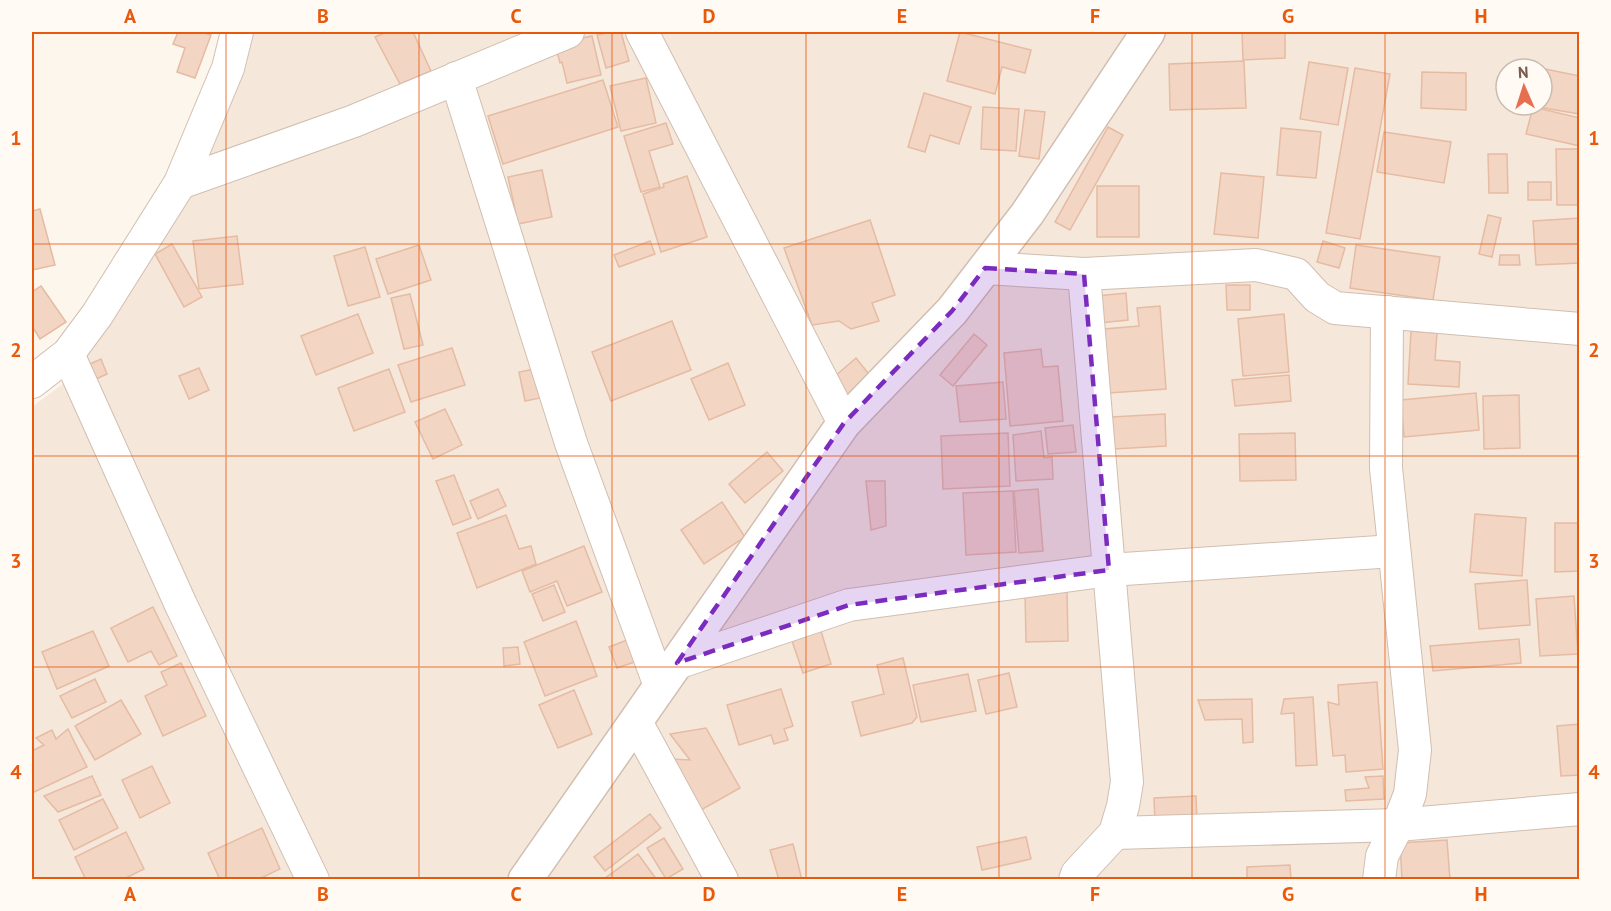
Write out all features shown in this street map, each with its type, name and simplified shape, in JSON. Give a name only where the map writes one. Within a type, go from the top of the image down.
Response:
[{"type":"street","points":[[32,382],[68,354],[97,315],[180,183],[228,68],[237,32]]},
{"type":"street","points":[[180,183],[354,121],[568,32]]},
{"type":"street","points":[[642,32],[844,423]]},
{"type":"street","points":[[525,879],[844,423],[952,311],[1027,214],[1148,32]]},
{"type":"street","points":[[456,78],[570,443],[668,675]]},
{"type":"street","points":[[985,268],[1084,274],[1256,265],[1296,274],[1317,297],[1335,308],[1580,329]]},
{"type":"street","points":[[1075,879],[1115,833],[1127,782],[1084,274]]},
{"type":"street","points":[[1379,879],[1382,856],[1398,825],[1410,794],[1415,750],[1386,468],[1387,312]]},
{"type":"street","points":[[68,354],[181,605],[313,879]]},
{"type":"street","points":[[668,675],[849,604],[1109,570],[1394,551]]},
{"type":"street","points":[[636,722],[722,879]]},
{"type":"street","points":[[1115,833],[1398,825],[1580,809]]},
{"type":"highlighted area","points":[[985,268],[1084,274],[1109,570],[849,605],[677,663],[844,423],[952,311]]},
{"type":"shaded area","points":[[251,32],[1579,32],[1579,879],[32,879],[32,407],[68,380]]},
{"type":"building","points":[[178,32],[201,32],[211,35],[195,78],[177,72],[185,48],[173,44]]},
{"type":"building","points":[[387,32],[413,32],[431,71],[400,84],[375,37]]},
{"type":"building","points":[[621,32],[629,61],[606,68],[597,35]]},
{"type":"building","points":[[960,32],[1031,50],[1025,73],[1002,67],[995,94],[947,81]]},
{"type":"building","points":[[1242,32],[1285,32],[1285,58],[1243,60]]},
{"type":"building","points":[[592,36],[601,75],[567,83],[555,44]]},
{"type":"building","points":[[1244,61],[1246,108],[1170,110],[1169,64]]},
{"type":"building","points":[[1309,62],[1348,68],[1338,125],[1300,119]]},
{"type":"building","points":[[1355,68],[1390,74],[1360,239],[1326,233]]},
{"type":"building","points":[[1554,71],[1580,76],[1580,114],[1554,110]]},
{"type":"building","points":[[1422,72],[1466,73],[1466,110],[1421,108]]},
{"type":"building","points":[[646,78],[656,123],[621,131],[610,86]]},
{"type":"building","points":[[603,80],[618,127],[503,164],[488,116]]},
{"type":"building","points":[[924,93],[971,107],[959,144],[930,135],[925,152],[908,147]]},
{"type":"building","points":[[983,107],[1019,109],[1016,151],[981,149]]},
{"type":"building","points":[[1025,110],[1045,112],[1039,159],[1019,156]]},
{"type":"building","points":[[1554,112],[1580,118],[1580,146],[1526,134],[1530,117],[1554,117]]},
{"type":"building","points":[[666,123],[673,144],[649,151],[660,187],[641,192],[624,136]]},
{"type":"building","points":[[1108,127],[1123,135],[1070,230],[1055,222]]},
{"type":"building","points":[[1281,128],[1321,132],[1316,178],[1277,175]]},
{"type":"building","points":[[1384,132],[1451,142],[1444,183],[1377,172]]},
{"type":"building","points":[[1556,149],[1580,149],[1580,205],[1557,205]]},
{"type":"building","points":[[1488,154],[1507,154],[1508,193],[1489,193]]},
{"type":"building","points":[[542,170],[552,217],[518,224],[508,177]]},
{"type":"building","points":[[1221,173],[1264,177],[1258,238],[1214,234]]},
{"type":"building","points":[[687,176],[707,237],[661,252],[643,194]]},
{"type":"building","points":[[1528,182],[1551,182],[1551,200],[1528,200]]},
{"type":"building","points":[[1097,186],[1139,186],[1139,237],[1097,237]]},
{"type":"building","points":[[40,209],[55,265],[32,270],[32,211]]},
{"type":"building","points":[[1488,215],[1501,218],[1492,257],[1479,254]]},
{"type":"building","points":[[1580,218],[1580,263],[1536,265],[1533,221]]},
{"type":"building","points":[[870,220],[895,295],[872,303],[879,321],[851,329],[839,321],[812,325],[784,248]]},
{"type":"building","points":[[237,236],[243,284],[199,289],[193,241]]},
{"type":"building","points":[[650,241],[655,254],[619,267],[614,255]]},
{"type":"building","points":[[1323,241],[1345,248],[1339,268],[1317,262]]},
{"type":"building","points":[[172,244],[202,297],[184,307],[155,254]]},
{"type":"building","points":[[419,245],[431,280],[388,294],[376,259]]},
{"type":"building","points":[[1356,245],[1440,257],[1433,300],[1350,288]]},
{"type":"building","points":[[365,247],[380,297],[348,306],[334,256]]},
{"type":"building","points":[[1500,255],[1519,255],[1520,265],[1499,265]]},
{"type":"building","points":[[1226,285],[1250,285],[1250,310],[1227,310]]},
{"type":"building","points":[[41,286],[66,322],[40,339],[32,326],[32,292]]},
{"type":"building","points":[[1126,293],[1128,320],[1100,323],[1097,296]]},
{"type":"building","points":[[410,294],[423,345],[404,349],[391,298]]},
{"type":"building","points":[[1160,306],[1166,389],[1109,393],[1104,329],[1139,326],[1137,308]]},
{"type":"building","points":[[358,314],[373,353],[316,375],[301,336]]},
{"type":"building","points":[[1284,314],[1289,372],[1243,376],[1238,319]]},
{"type":"building","points":[[672,321],[691,370],[611,401],[592,352]]},
{"type":"building","points":[[1411,331],[1437,333],[1435,360],[1460,362],[1459,387],[1408,384]]},
{"type":"building","points":[[974,334],[987,345],[953,386],[940,375]]},
{"type":"building","points":[[452,348],[465,385],[411,402],[398,365]]},
{"type":"building","points":[[1041,349],[1043,367],[1058,366],[1063,421],[1010,426],[1004,353]]},
{"type":"building","points":[[856,358],[872,378],[843,403],[827,383]]},
{"type":"building","points":[[101,359],[107,374],[85,384],[79,369]]},
{"type":"building","points":[[728,363],[745,405],[709,420],[691,379]]},
{"type":"building","points":[[199,368],[209,390],[189,399],[179,376]]},
{"type":"building","points":[[389,369],[405,412],[354,431],[338,388]]},
{"type":"building","points":[[535,369],[540,398],[525,401],[519,372]]},
{"type":"building","points":[[1289,375],[1291,401],[1235,406],[1232,380]]},
{"type":"building","points":[[1003,382],[1006,419],[960,422],[956,386]]},
{"type":"building","points":[[1476,393],[1479,430],[1404,437],[1401,400]]},
{"type":"building","points":[[1519,395],[1520,448],[1484,449],[1483,396]]},
{"type":"building","points":[[445,409],[462,445],[433,459],[415,422]]},
{"type":"building","points":[[1165,414],[1166,446],[1114,449],[1112,417]]},
{"type":"building","points":[[1073,425],[1076,452],[1048,454],[1045,428]]},
{"type":"building","points":[[1041,431],[1044,458],[1052,457],[1053,479],[1016,481],[1013,435]]},
{"type":"building","points":[[1008,433],[1010,486],[943,489],[941,436]]},
{"type":"building","points":[[1295,433],[1296,480],[1240,481],[1239,434]]},
{"type":"building","points":[[767,452],[783,471],[745,503],[729,484]]},
{"type":"building","points":[[454,475],[471,518],[453,525],[436,481]]},
{"type":"building","points":[[866,481],[885,481],[886,526],[871,530]]},
{"type":"building","points":[[498,489],[506,506],[478,519],[470,501]]},
{"type":"building","points":[[1038,489],[1043,551],[1019,553],[1014,491]]},
{"type":"building","points":[[1013,491],[1016,552],[966,555],[963,493]]},
{"type":"building","points":[[722,502],[745,537],[704,564],[681,530]]},
{"type":"building","points":[[1475,514],[1526,518],[1522,576],[1470,572]]},
{"type":"building","points":[[506,515],[519,549],[531,546],[536,564],[477,588],[457,533]]},
{"type":"building","points":[[1555,523],[1580,523],[1580,571],[1555,572]]},
{"type":"building","points":[[584,546],[602,592],[567,606],[557,581],[530,592],[522,571]]},
{"type":"building","points":[[1527,580],[1530,625],[1479,629],[1475,584]]},
{"type":"building","points":[[554,585],[565,612],[543,621],[532,594]]},
{"type":"building","points":[[1067,590],[1068,641],[1026,642],[1025,592]]},
{"type":"building","points":[[1578,595],[1580,595],[1580,639],[1579,639]]},
{"type":"building","points":[[1574,596],[1578,654],[1540,656],[1536,599]]},
{"type":"building","points":[[153,607],[177,656],[159,665],[151,651],[128,662],[111,628]]},
{"type":"building","points":[[576,621],[597,676],[545,696],[524,642]]},
{"type":"building","points":[[93,631],[109,666],[57,689],[42,652]]},
{"type":"building","points":[[821,631],[831,664],[803,673],[792,641]]},
{"type":"building","points":[[635,637],[643,659],[617,668],[609,647]]},
{"type":"building","points":[[1519,639],[1521,663],[1433,671],[1430,646]]},
{"type":"building","points":[[518,647],[520,664],[504,666],[503,648]]},
{"type":"building","points":[[903,658],[917,717],[912,723],[861,736],[852,702],[884,694],[877,665]]},
{"type":"building","points":[[181,663],[206,716],[163,736],[145,696],[167,685],[161,672]]},
{"type":"building","points":[[1009,673],[1017,707],[986,714],[978,680]]},
{"type":"building","points":[[968,674],[976,711],[921,722],[913,685]]},
{"type":"building","points":[[95,679],[106,702],[72,718],[60,696]]},
{"type":"building","points":[[1377,682],[1383,769],[1346,772],[1345,755],[1333,756],[1328,702],[1339,705],[1338,685]]},
{"type":"building","points":[[781,689],[793,726],[784,729],[788,740],[774,744],[771,735],[739,745],[727,705]]},
{"type":"building","points":[[574,690],[592,734],[558,748],[539,705]]},
{"type":"building","points":[[1313,697],[1317,765],[1296,766],[1294,713],[1281,714],[1284,699]]},
{"type":"building","points":[[1252,699],[1253,742],[1243,743],[1242,719],[1205,720],[1198,700]]},
{"type":"building","points":[[121,700],[141,734],[95,760],[75,726]]},
{"type":"building","points":[[1580,724],[1580,775],[1561,776],[1557,726]]},
{"type":"building","points":[[706,728],[740,788],[701,810],[671,759],[690,760],[670,734]]},
{"type":"building","points":[[68,729],[87,767],[32,793],[32,751],[44,745],[36,738],[52,730],[56,739]]},
{"type":"building","points":[[152,766],[170,803],[140,818],[122,780]]},
{"type":"building","points":[[92,776],[101,795],[58,812],[44,796]]},
{"type":"building","points":[[1383,776],[1384,799],[1346,801],[1345,790],[1369,788],[1365,777]]},
{"type":"building","points":[[1196,796],[1197,822],[1155,824],[1154,798]]},
{"type":"building","points":[[103,799],[118,828],[74,850],[59,820]]},
{"type":"building","points":[[650,814],[661,828],[605,871],[594,857]]},
{"type":"building","points":[[262,828],[280,869],[257,880],[220,880],[208,853]]},
{"type":"building","points":[[126,832],[144,869],[122,880],[86,880],[75,857]]},
{"type":"building","points":[[1026,837],[1031,859],[982,870],[977,847]]},
{"type":"building","points":[[664,838],[683,869],[666,879],[647,848]]},
{"type":"building","points":[[1447,840],[1450,880],[1402,880],[1400,843]]},
{"type":"building","points":[[793,844],[802,880],[779,880],[770,850]]},
{"type":"building","points":[[638,854],[657,880],[604,880],[604,879]]},
{"type":"building","points":[[1290,865],[1291,880],[1247,880],[1247,867]]}]
